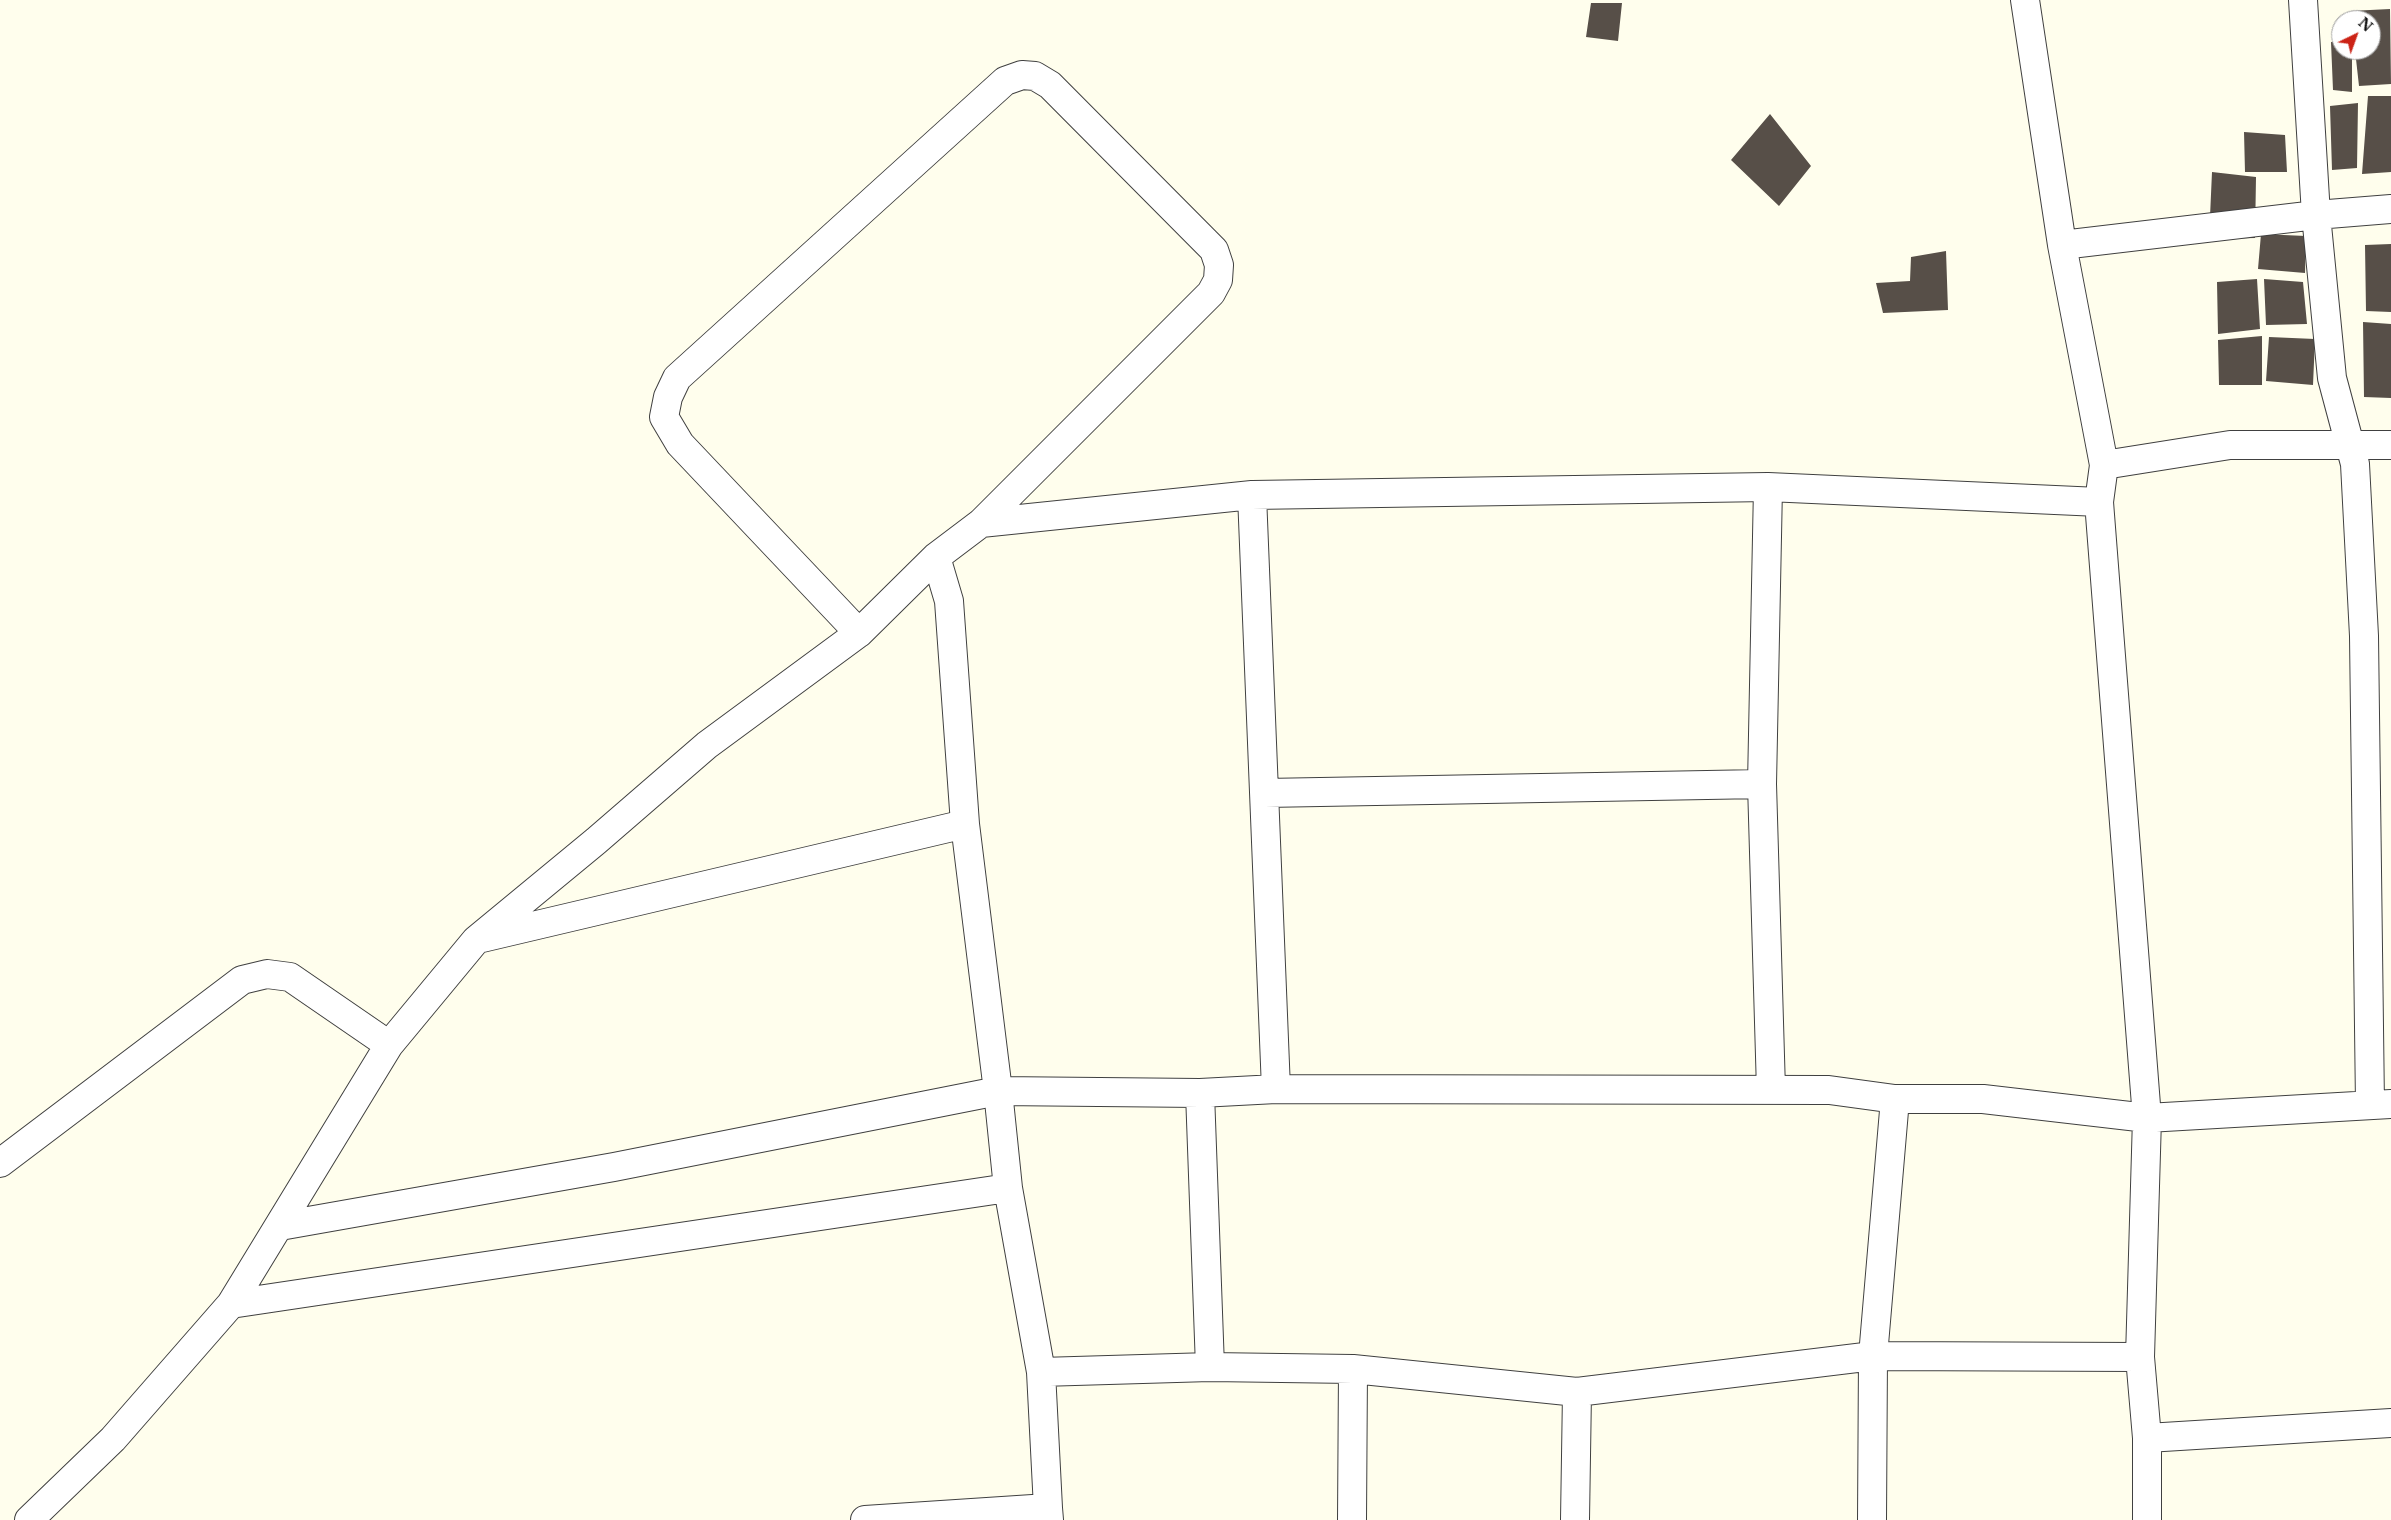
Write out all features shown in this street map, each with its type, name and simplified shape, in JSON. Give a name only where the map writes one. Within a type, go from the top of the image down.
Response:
[{"type":"street","points":[[2025,0],[2062,245],[2104,465],[2099,502],[2147,1118],[2140,1357],[2147,1438],[2148,1520]]},
{"type":"street","points":[[280,1226],[614,1167],[998,1091],[1200,1093],[1276,1089],[1829,1090],[1895,1099],[1983,1099],[2147,1118],[2381,1104],[2364,636],[2355,464],[2332,378],[2316,215],[2303,0]]},
{"type":"street","points":[[29,1520],[113,1439],[231,1304],[389,1045],[476,940],[596,841],[707,745],[859,633],[936,557],[981,524],[1211,293],[1218,280],[1219,265],[1214,250],[1050,85],[1035,76],[1022,75],[1005,81],[678,378],[668,397],[664,417],[680,444],[859,633]]},
{"type":"street","points":[[2062,245],[2316,215],[2391,209]]},
{"type":"street","points":[[2104,465],[2230,445],[2391,445]]},
{"type":"street","points":[[981,524],[1252,495],[1768,487],[2099,502]]},
{"type":"street","points":[[1768,487],[1762,784],[1771,1090]]},
{"type":"street","points":[[1252,495],[1276,1089]]},
{"type":"street","points":[[865,1520],[1049,1514],[1041,1372],[1008,1188],[965,824],[949,601],[936,557]]},
{"type":"street","points":[[1264,793],[1762,784]]},
{"type":"street","points":[[476,940],[965,824]]},
{"type":"street","points":[[0,1163],[242,980],[267,974],[290,977],[389,1045]]},
{"type":"street","points":[[1200,1093],[1210,1367]]},
{"type":"street","points":[[1872,1520],[1873,1356],[1895,1099]]},
{"type":"street","points":[[231,1304],[1008,1188]]},
{"type":"street","points":[[1041,1372],[1210,1367],[1353,1369],[1577,1392],[1873,1356],[2140,1357]]},
{"type":"street","points":[[1352,1520],[1353,1369]]},
{"type":"street","points":[[1575,1520],[1577,1392]]},
{"type":"street","points":[[2147,1438],[2391,1423]]},
{"type":"building","points":[[1591,3],[1622,3],[1618,41],[1586,37]]},
{"type":"building","points":[[2390,9],[2391,84],[2359,86],[2356,60],[2381,60],[2381,10],[2370,10]]},
{"type":"building","points":[[2332,60],[2352,60],[2352,92],[2333,90]]},
{"type":"building","points":[[2368,96],[2391,96],[2391,172],[2362,174]]},
{"type":"building","points":[[2358,103],[2357,168],[2332,170],[2330,106]]},
{"type":"building","points":[[1770,114],[1811,166],[1779,206],[1731,160]]},
{"type":"building","points":[[2244,132],[2285,135],[2287,172],[2245,172]]},
{"type":"building","points":[[2212,172],[2256,177],[2255,238],[2209,239]]},
{"type":"building","points":[[2261,234],[2306,236],[2305,273],[2258,269]]},
{"type":"building","points":[[2391,244],[2391,312],[2366,311],[2365,245]]},
{"type":"building","points":[[1946,251],[1948,310],[1883,313],[1876,283],[1910,281],[1911,257]]},
{"type":"building","points":[[2257,279],[2260,329],[2218,334],[2217,282]]},
{"type":"building","points":[[2264,279],[2303,282],[2307,324],[2266,325]]},
{"type":"building","points":[[2363,322],[2391,324],[2391,398],[2364,397]]},
{"type":"building","points":[[2262,336],[2262,385],[2219,385],[2218,340]]},
{"type":"building","points":[[2269,337],[2315,339],[2313,385],[2266,381]]}]
